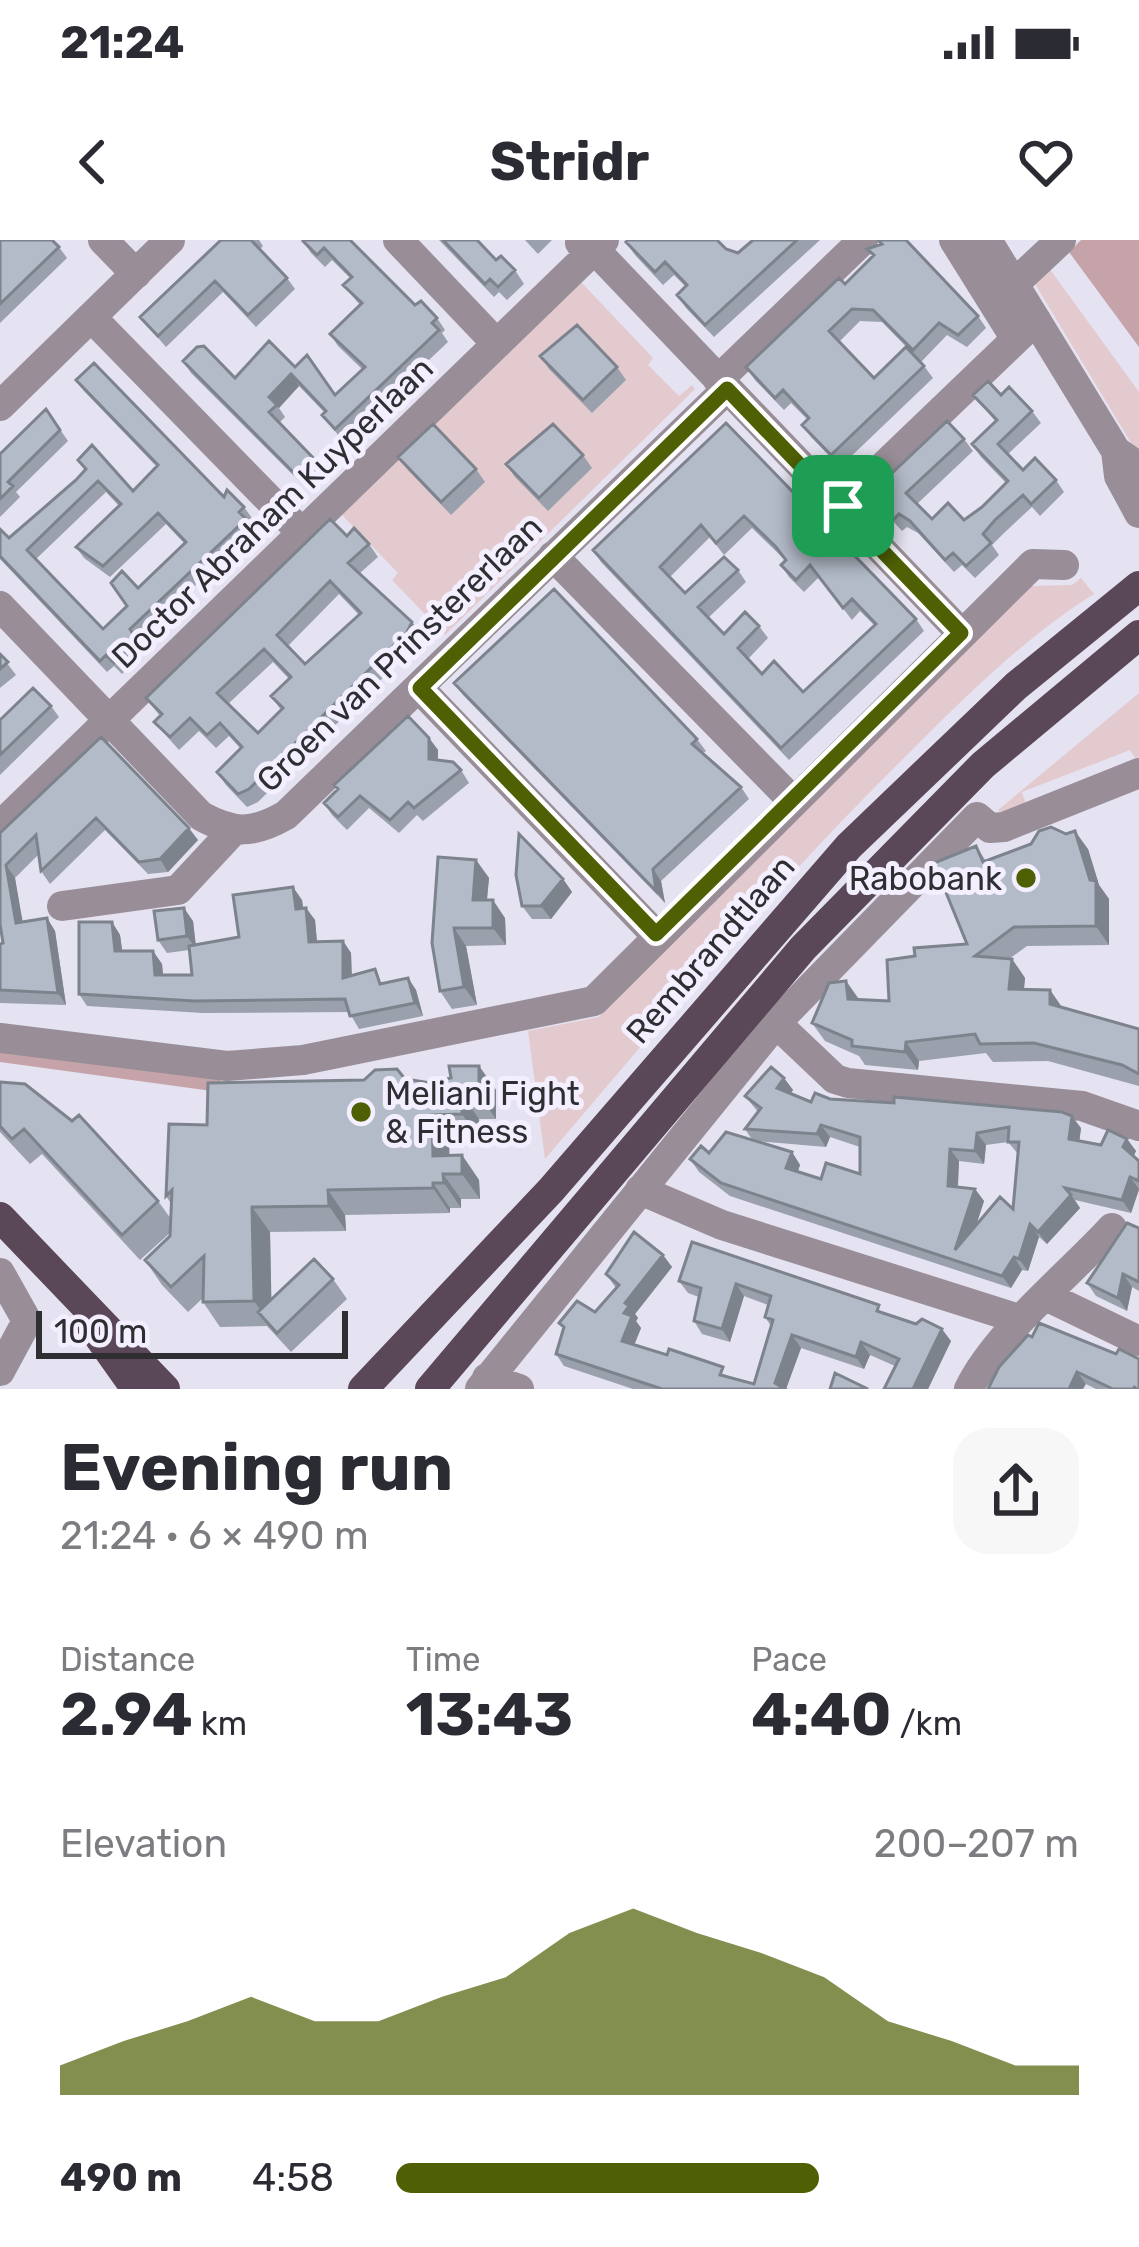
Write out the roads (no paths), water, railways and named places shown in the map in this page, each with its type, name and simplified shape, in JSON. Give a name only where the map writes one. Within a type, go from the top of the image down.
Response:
[{"type":"main road","name":"Rembrandtlaan","points":[[363,1389],[551,1190],[849,845],[1016,686],[1139,586]]},
{"type":"main road","name":"Rembrandtlaan","points":[[430,1389],[802,948],[983,765],[1139,635]]},
{"type":"main road","points":[[0,1217],[165,1389]]},
{"type":"main road","points":[[70,1292],[136,1389]]},
{"type":"street","points":[[103,240],[136,274]]},
{"type":"street","points":[[0,406],[170,240]]},
{"type":"street","points":[[398,240],[497,344]]},
{"type":"street","name":"Groen van Prinstererlaan","points":[[233,831],[265,828],[286,815],[553,556],[863,240]]},
{"type":"street","points":[[954,240],[1128,459],[1119,476],[1139,513]]},
{"type":"street","points":[[987,240],[1014,284],[1025,328]]},
{"type":"street","points":[[1014,284],[1061,240]]},
{"type":"street","points":[[591,243],[961,633]]},
{"type":"street","name":"Doctor Abraham Kuyperlaan","points":[[0,826],[497,344],[591,243]]},
{"type":"street","points":[[91,317],[302,533]]},
{"type":"street","points":[[843,506],[1025,328]]},
{"type":"street","points":[[553,556],[791,800]]},
{"type":"street","points":[[0,1038],[226,1066],[303,1060],[594,1001],[612,988],[656,934],[1033,564],[1064,565]]},
{"type":"street","points":[[0,606],[201,816],[233,831],[178,890],[62,906]]},
{"type":"street","points":[[420,688],[656,934]]},
{"type":"street","points":[[484,1384],[776,1024],[977,817],[990,827],[1004,827],[1139,773]]},
{"type":"street","points":[[776,1024],[836,1079],[848,1084],[1082,1106],[1139,1126]]},
{"type":"street","points":[[640,1190],[722,1225],[1019,1319]]},
{"type":"street","points":[[1005,1389],[973,1381],[1019,1319],[1048,1297],[1112,1228]]},
{"type":"street","points":[[0,1274],[27,1321],[0,1371]]},
{"type":"street","points":[[1048,1297],[1139,1341]]},
{"type":"street","points":[[484,1384],[519,1389]]},
{"type":"place","name":"Rabobank","points":[[1026,878]]},
{"type":"place","name":"Meliani Fight & Fitness","points":[[361,1112]]}]
